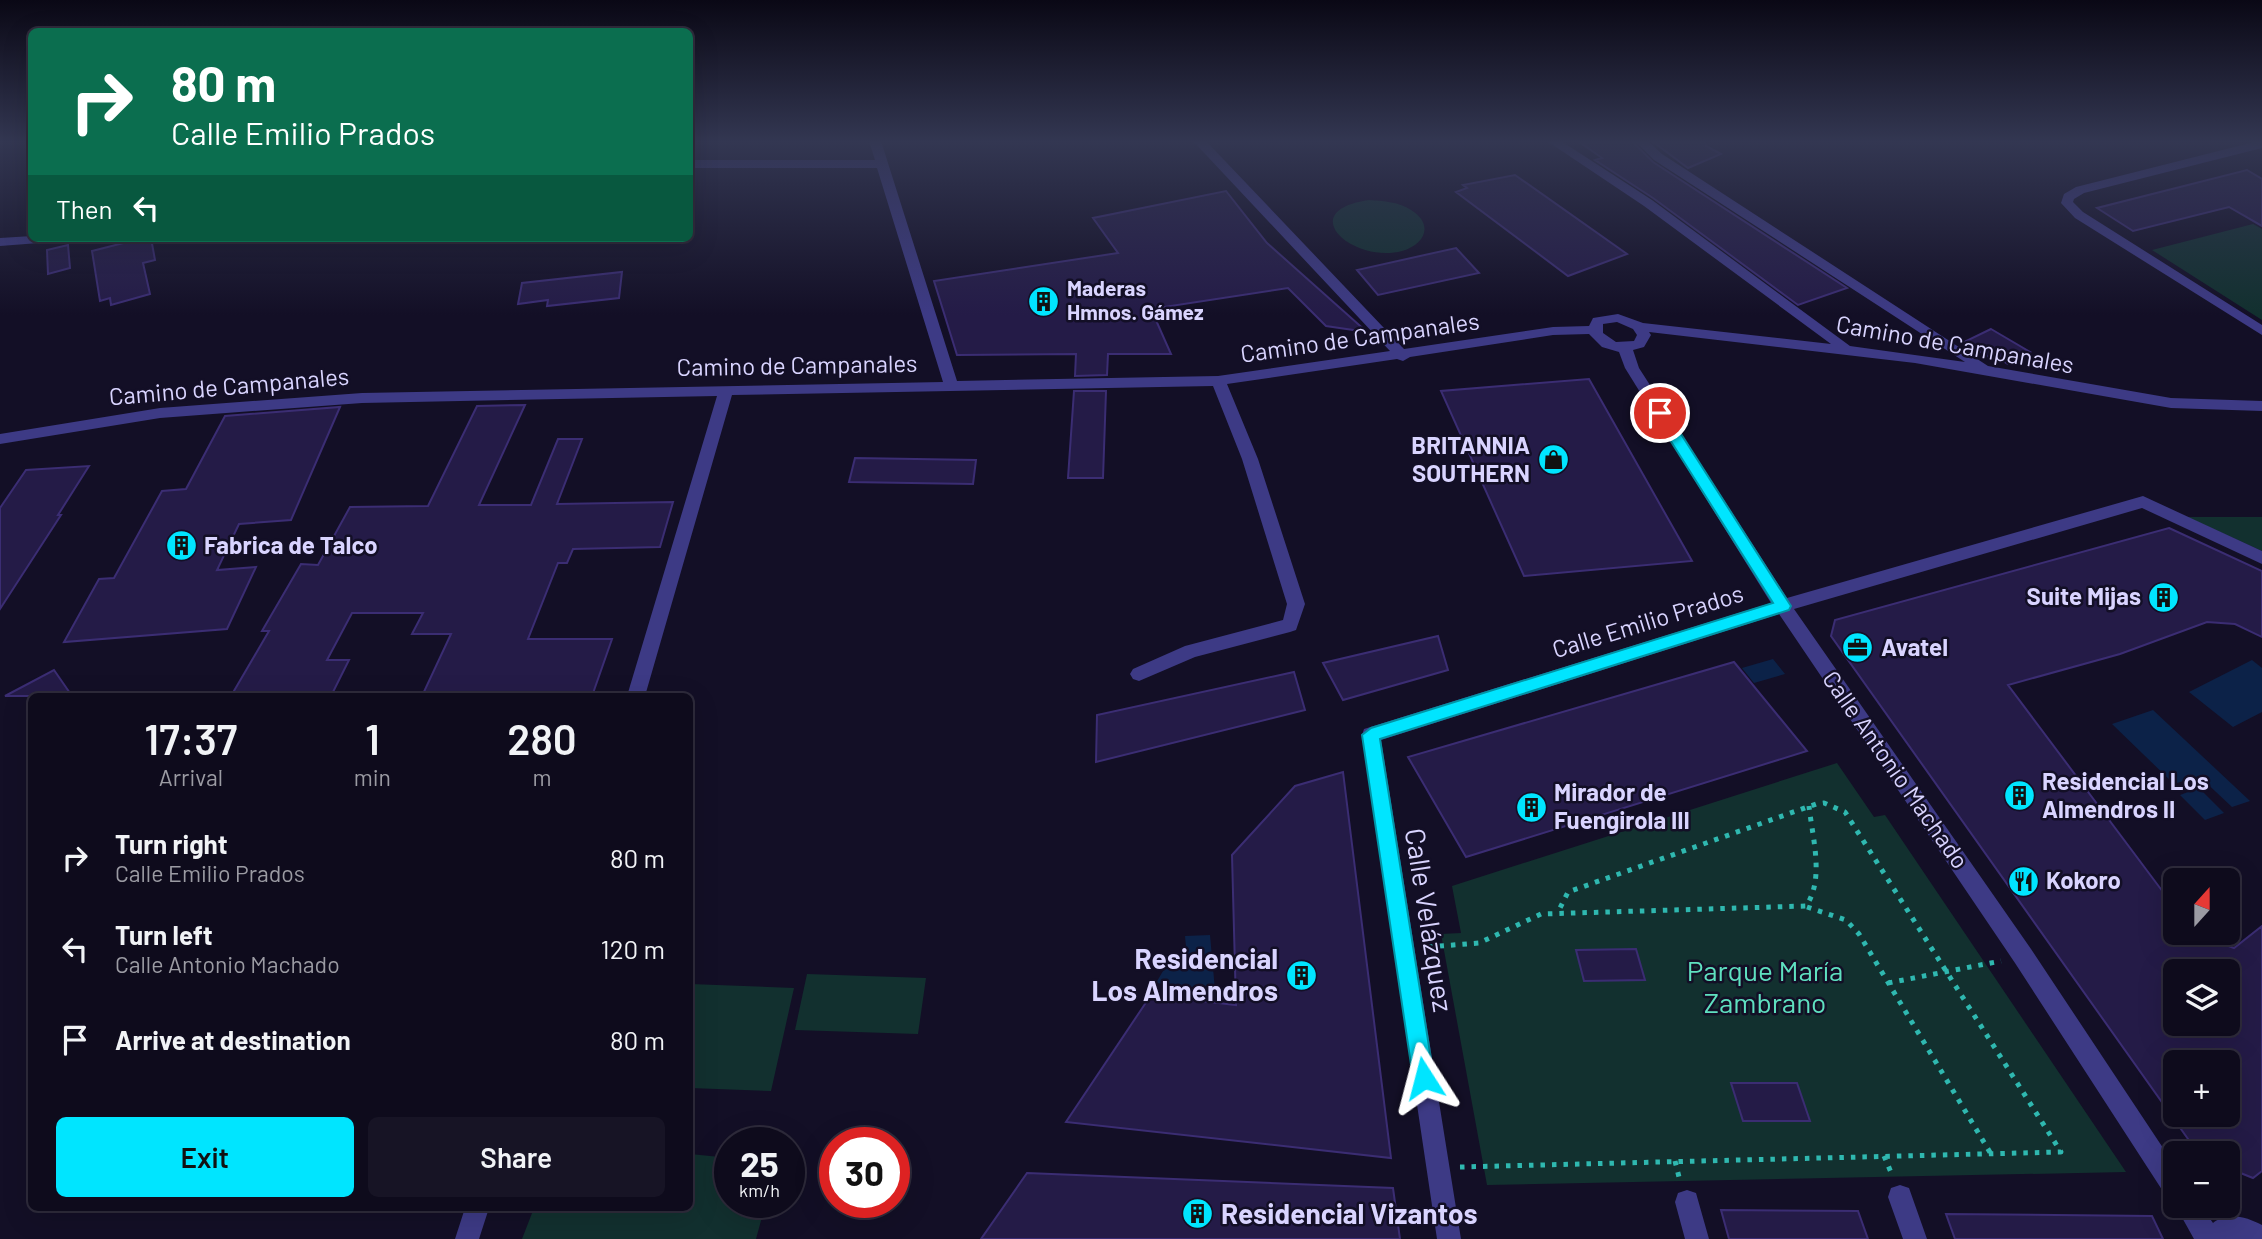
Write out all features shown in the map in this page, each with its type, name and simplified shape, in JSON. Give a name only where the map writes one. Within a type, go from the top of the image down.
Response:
[{"type":"street","points":[[892,199],[951,385]]},
{"type":"street","points":[[1254,199],[1403,356]]},
{"type":"street","points":[[1643,199],[1846,348]]},
{"type":"street","points":[[1722,199],[1987,369]]},
{"type":"street","points":[[2068,199],[2067,202],[2079,215],[2262,331]]},
{"type":"street","points":[[0,242],[28,240]]},
{"type":"street","name":"Camino de Campanales","points":[[0,439],[160,413],[349,399],[1218,381],[1403,356],[1553,331],[1594,330],[1598,321],[1610,318],[1625,319],[1639,327],[1846,348],[1987,369],[2077,389],[2171,403],[2262,406]]},
{"type":"street","points":[[1594,330],[1608,344],[1625,347],[1643,340],[1639,327]]},
{"type":"street","name":"Calle Antonio Machado","points":[[1625,347],[1632,368],[1783,606],[2023,956],[2163,1169]]},
{"type":"street","points":[[1139,674],[1191,652],[1290,625],[1295,617],[1296,604],[1250,459],[1218,381]]},
{"type":"street","points":[[637,693],[726,390]]},
{"type":"street","name":"Calle Emilio Prados","points":[[1371,735],[1783,606],[2143,502],[2262,558]]},
{"type":"street","name":"Calle Velázquez","points":[[1371,735],[1449,1239]]},
{"type":"street","points":[[1900,1198],[1915,1239]]},
{"type":"street","points":[[1687,1202],[1697,1239]]},
{"type":"street","points":[[467,1239],[476,1211]]},
{"type":"street","points":[[2195,1218],[2208,1239]]},
{"type":"street","points":[[2216,1239],[2224,1229],[2234,1228],[2262,1238]]},
{"type":"path","points":[[1438,1167],[2061,1152],[1845,812],[1824,803],[1809,806],[1568,892],[1558,912]]},
{"type":"path","points":[[1807,906],[1814,900],[1816,886],[1809,806]]},
{"type":"path","points":[[1428,947],[1479,943],[1530,917],[1558,912],[1807,906],[1846,920],[1859,934],[1991,1154]]},
{"type":"path","points":[[1888,983],[2023,956]]},
{"type":"green space","points":[[1369,200],[1386,201],[1411,210],[1423,222],[1425,228],[1421,239],[1402,251],[1383,253],[1365,250],[1350,243],[1339,234],[1333,224],[1335,214],[1347,206]]},
{"type":"green space","points":[[2253,224],[2262,229],[2262,320],[2152,250]]},
{"type":"green space","points":[[2187,517],[2262,517],[2262,551]]},
{"type":"green space","name":"Parque María Zambrano","points":[[1837,763],[1874,817],[1885,815],[2126,1172],[1487,1185],[1441,934],[1461,933],[1452,886]]},
{"type":"green space","points":[[807,974],[926,978],[918,1034],[795,1030]]},
{"type":"green space","points":[[693,984],[794,988],[771,1091],[693,1088]]},
{"type":"green space","points":[[693,1154],[714,1156],[714,1218],[762,1218],[756,1239],[522,1239],[533,1211],[693,1211]]},
{"type":"water","points":[[1773,659],[1785,674],[1754,683],[1742,668]]},
{"type":"water","points":[[2252,660],[2262,668],[2262,712],[2233,727],[2189,692]]},
{"type":"water","points":[[2153,710],[2250,801],[2232,807],[2199,776],[2174,784],[2112,724]]},
{"type":"water","points":[[2199,788],[2224,813],[2205,820],[2180,795]]},
{"type":"water","points":[[1210,935],[1215,990],[1156,983],[1170,959],[1187,957],[1185,936]]},
{"type":"building","points":[[1187,199],[1232,199],[1267,243],[1367,332],[1326,326],[1288,288],[1151,309],[1171,354],[1108,354],[1107,375],[1075,376],[1076,354],[957,355],[934,281],[1118,253],[1093,218]]},
{"type":"building","points":[[1465,199],[1549,199],[1627,254],[1568,276]]},
{"type":"building","points":[[1654,199],[1710,199],[1847,288],[1798,305]]},
{"type":"building","points":[[2133,199],[2262,199],[2262,226],[2229,207],[2133,231],[2097,208]]},
{"type":"building","points":[[127,242],[152,242],[155,260],[143,263],[150,294],[111,305],[110,298],[100,301],[92,251]]},
{"type":"building","points":[[68,245],[70,268],[48,274],[47,250]]},
{"type":"building","points":[[1456,248],[1479,273],[1378,295],[1357,270]]},
{"type":"building","points":[[622,272],[619,298],[547,306],[548,300],[518,304],[522,283]]},
{"type":"building","points":[[1991,329],[2030,352],[2008,364],[1995,356],[1991,358],[1964,342]]},
{"type":"building","points":[[1589,379],[1692,561],[1524,576],[1441,391]]},
{"type":"building","points":[[1074,391],[1106,391],[1103,478],[1068,478]]},
{"type":"building","points":[[525,405],[479,505],[531,505],[558,439],[582,439],[557,504],[673,502],[660,547],[573,549],[567,563],[558,563],[528,639],[612,639],[593,693],[423,693],[451,634],[412,634],[423,613],[352,613],[327,660],[349,660],[332,693],[233,693],[269,631],[262,631],[301,564],[318,565],[350,507],[428,506],[477,406]]},
{"type":"building","name":"Fabrica de Talco","points":[[340,407],[291,520],[239,524],[217,570],[256,567],[227,629],[64,642],[99,579],[114,578],[162,491],[186,489],[225,416]]},
{"type":"building","points":[[855,458],[976,460],[973,484],[849,482]]},
{"type":"building","points":[[89,466],[58,515],[61,515],[0,609],[0,508],[26,470]]},
{"type":"building","name":"Residencial Los Almendros II","points":[[2169,528],[2262,571],[2262,637],[2235,624],[2207,622],[2120,654],[2008,685],[2163,892],[2163,945],[2226,945],[2234,948],[2262,926],[2262,1171],[2253,1178],[2240,1173],[2240,1141],[2189,1141],[2180,1127],[2240,1127],[2240,1050],[2163,1050],[2163,1104],[1831,636],[1835,620]]},
{"type":"building","points":[[1438,636],[1448,670],[1343,700],[1323,663]]},
{"type":"building","name":"Mirador de Fuengirola III","points":[[1734,662],[1807,751],[1466,857],[1408,757]]},
{"type":"building","points":[[54,670],[70,693],[28,693],[28,696],[5,696]]},
{"type":"building","points":[[1294,672],[1305,710],[1096,762],[1097,715]]},
{"type":"building","name":"Residencial Los Almendros","points":[[1343,772],[1391,1158],[1066,1122],[1151,995],[1236,1005],[1232,855],[1295,786]]},
{"type":"building","points":[[1636,949],[1645,980],[1584,981],[1576,950]]},
{"type":"building","points":[[1731,1083],[1797,1083],[1810,1121],[1743,1121]]},
{"type":"building","name":"Residencial Vizantos","points":[[1027,1173],[1393,1188],[1400,1239],[981,1239]]},
{"type":"building","points":[[1721,1210],[1858,1211],[1868,1239],[1729,1239]]},
{"type":"building","points":[[1946,1214],[2152,1216],[2163,1239],[1955,1239]]},
{"type":"place","name":"Maderas Hmnos. Gámez","points":[[1044,301]]},
{"type":"place","name":"BRITANNIA SOUTHERN","points":[[1553,460]]},
{"type":"place","name":"Fabrica de Talco","points":[[181,546]]},
{"type":"place","name":"Suite Mijas","points":[[2164,597]]},
{"type":"place","name":"Avatel","points":[[1858,648]]},
{"type":"place","name":"Residencial Los Almendros II","points":[[2019,796]]},
{"type":"place","name":"Mirador de Fuengirola III","points":[[1531,807]]},
{"type":"place","name":"Kokoro","points":[[2023,881]]},
{"type":"place","name":"Residencial Los Almendros","points":[[1301,975]]},
{"type":"place","name":"Residencial Vizantos","points":[[1198,1214]]},
{"type":"route","points":[[1424,1078],[1371,735],[1783,606],[1660,413]]}]
